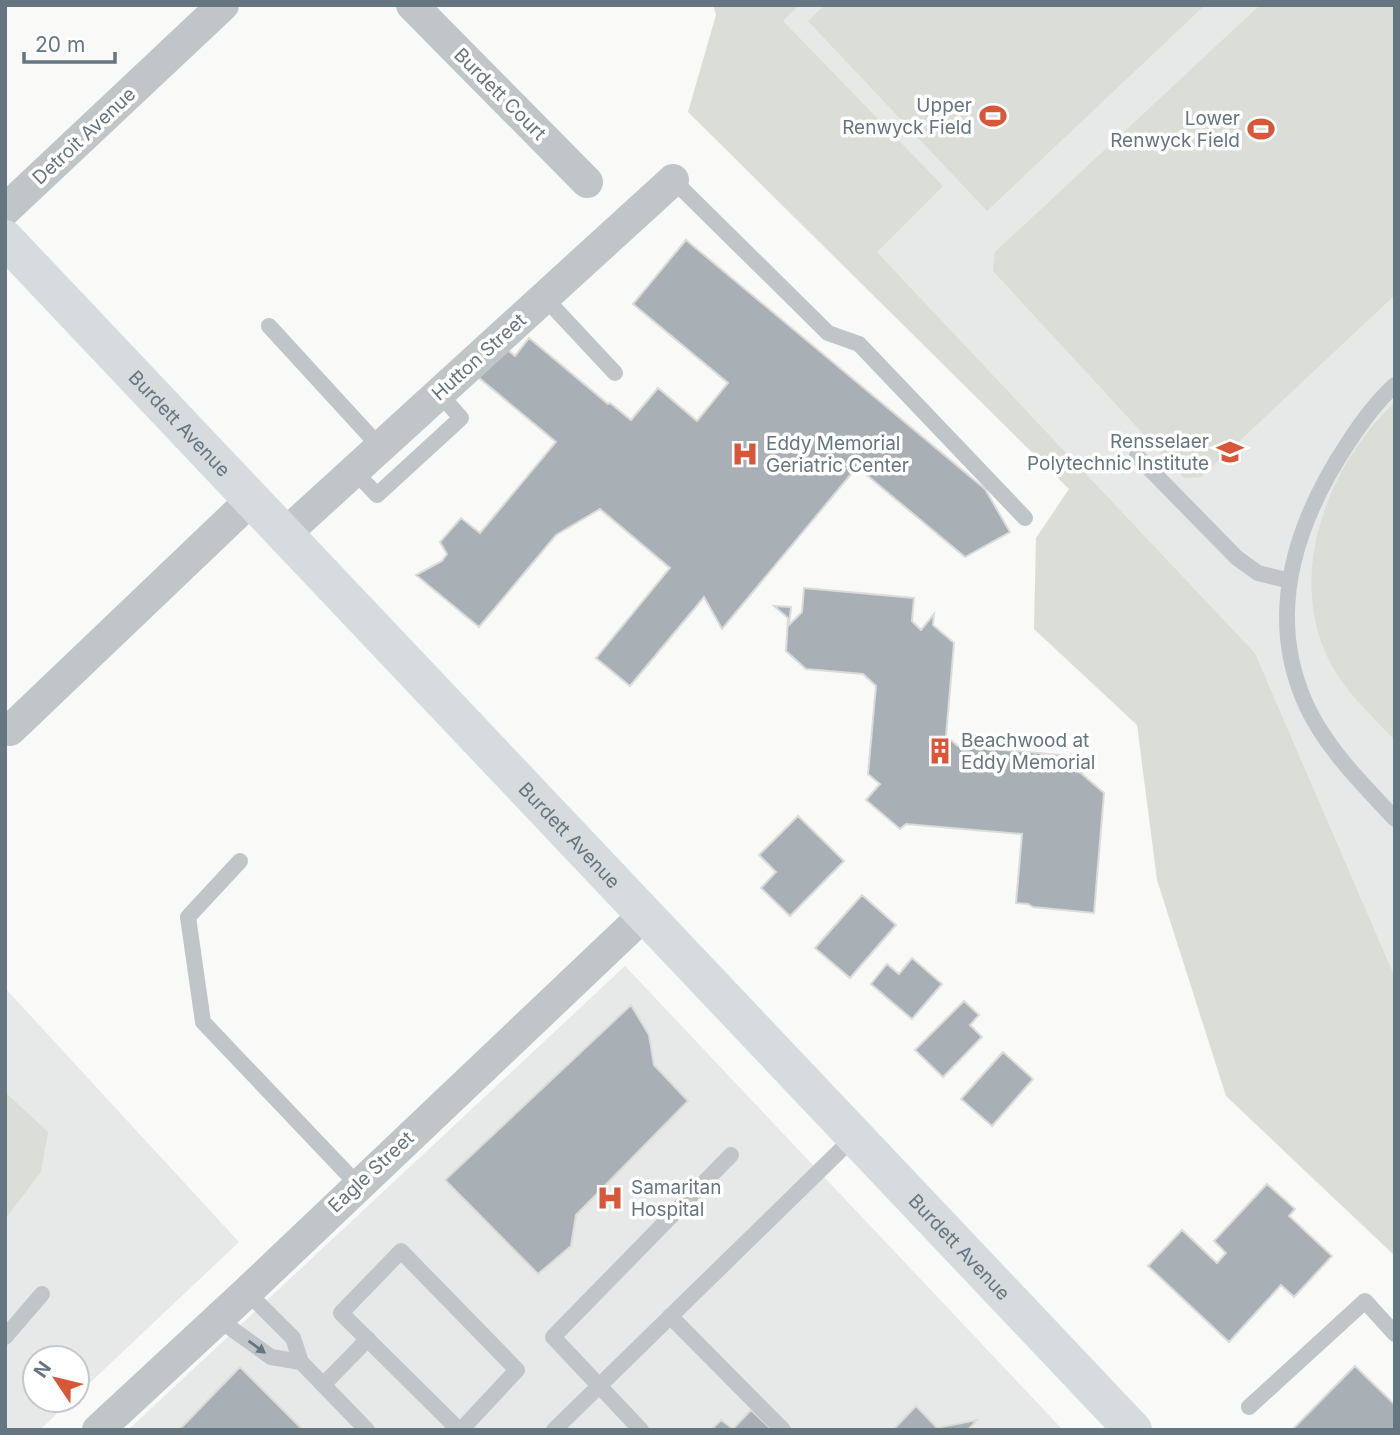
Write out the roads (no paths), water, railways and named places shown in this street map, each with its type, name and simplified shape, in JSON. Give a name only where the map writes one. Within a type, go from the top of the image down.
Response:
[{"type":"street","name":"Detroit Avenue","points":[[5,210],[223,5]]},
{"type":"street","name":"Burdett Court","points":[[412,5],[587,182]]},
{"type":"street","name":"Hutton Street","points":[[285,534],[673,180]]},
{"type":"street","name":"Burdett Avenue","points":[[5,239],[1133,1430]]},
{"type":"street","points":[[10,730],[252,499]]},
{"type":"street","name":"Eagle Street","points":[[98,1430],[645,914]]},
{"type":"lane","points":[[673,180],[828,333],[859,344],[1025,518]]},
{"type":"lane","points":[[544,297],[615,373]]},
{"type":"lane","points":[[269,326],[380,447]]},
{"type":"lane","points":[[1395,385],[1358,428],[1309,511],[1286,602],[1294,673],[1305,702],[1338,756],[1395,819]]},
{"type":"lane","points":[[354,471],[377,495],[461,418],[439,393]]},
{"type":"lane","points":[[1137,456],[1237,558],[1258,573],[1290,581]]},
{"type":"lane","points":[[240,861],[188,917],[203,1022],[358,1185]]},
{"type":"lane","points":[[554,1430],[855,1136]]},
{"type":"lane","points":[[641,1430],[553,1337],[731,1155]]},
{"type":"lane","points":[[401,1251],[517,1370],[460,1430],[368,1339],[341,1313],[401,1251]]},
{"type":"lane","points":[[247,1292],[293,1338],[301,1362],[367,1430]]},
{"type":"lane","points":[[5,1338],[42,1294]]},
{"type":"lane","points":[[1248,1407],[1365,1301],[1395,1334]]},
{"type":"lane","points":[[670,1316],[783,1430]]},
{"type":"lane","points":[[218,1319],[271,1357],[301,1362]]},
{"type":"lane","points":[[323,1385],[368,1339]]},
{"type":"place","name":"Upper Renwyck Field","points":[[993,116]]},
{"type":"place","name":"Lower Renwyck Field","points":[[1261,129]]},
{"type":"place","name":"Rensselaer Polytechnic Institute","points":[[1230,452]]},
{"type":"place","name":"Eddy Memorial Geriatric Center","points":[[745,454]]},
{"type":"place","name":"Beachwood at Eddy Memorial","points":[[940,751]]},
{"type":"place","name":"Samaritan Hospital","points":[[610,1198]]}]
